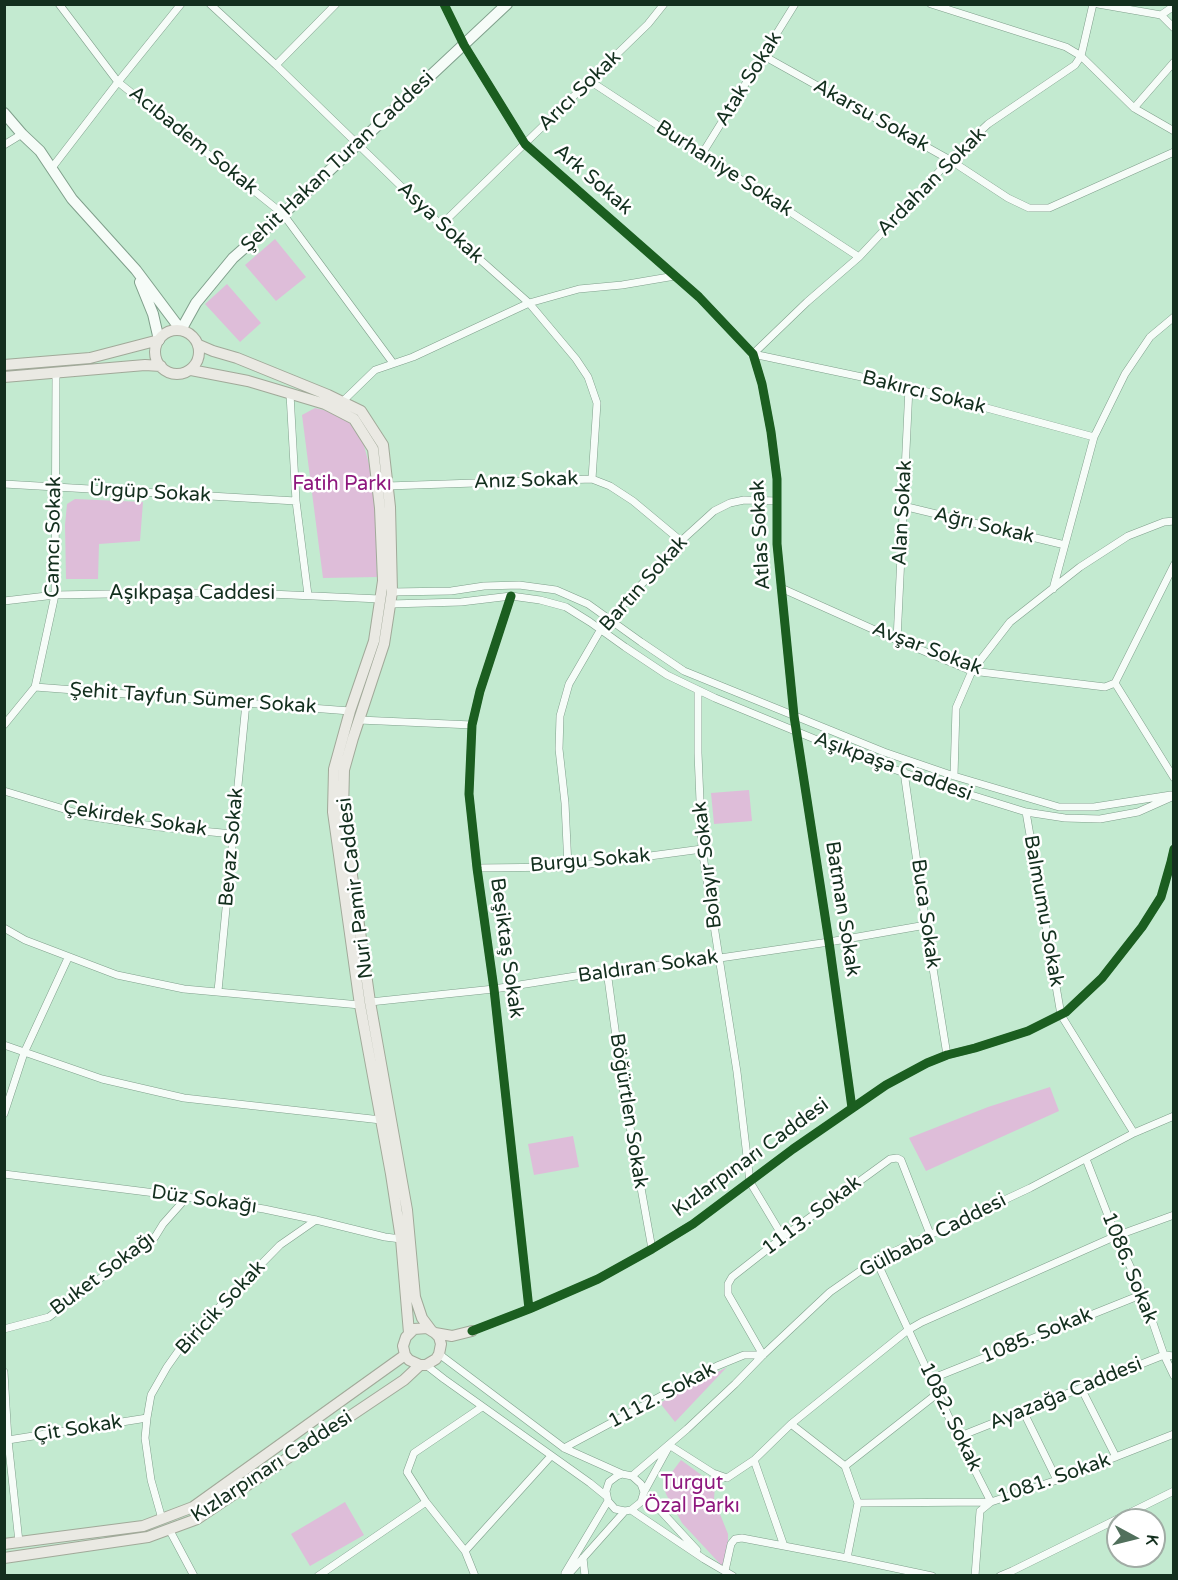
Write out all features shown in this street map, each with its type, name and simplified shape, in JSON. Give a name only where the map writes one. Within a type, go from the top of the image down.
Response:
[{"type":"main road","name":"Şehit Hakan Turan Caddesi","points":[[181,330],[196,303],[233,258],[507,4]]},
{"type":"main road","points":[[4,113],[40,151],[72,200],[136,270],[181,330],[192,335],[199,345],[199,359],[191,370],[178,374],[172,373],[157,361],[155,354],[159,340],[153,314],[136,270]]},
{"type":"main road","points":[[4,365],[90,358],[159,340],[168,331],[181,330]]},
{"type":"main road","name":"Nuri Pamir Caddesi","points":[[199,345],[237,358],[361,411],[382,445],[390,507],[392,592],[385,601],[334,769],[333,812],[365,1004],[407,1210],[416,1297],[422,1318],[433,1331]]},
{"type":"main road","points":[[4,378],[145,365],[161,366]]},
{"type":"main road","name":"Nuri Pamir Caddesi","points":[[191,370],[248,381],[325,404],[354,419],[373,449],[380,508],[385,601],[384,644],[344,770],[343,812],[365,1004],[401,1239],[409,1333]]},
{"type":"main road","points":[[433,1331],[439,1337],[441,1344],[436,1359],[423,1365],[409,1360],[405,1355],[404,1341],[409,1333],[420,1328],[433,1331],[452,1336],[472,1331]]},
{"type":"main road","points":[[439,1353],[472,1331]]},
{"type":"main road","name":"Kızlarpınarı Caddesi","points":[[4,1544],[143,1526],[193,1507],[405,1355]]},
{"type":"main road","name":"Kızlarpınarı Caddesi","points":[[4,1558],[148,1537],[197,1519],[423,1365]]},
{"type":"street","name":"Acıbadem Sokak","points":[[59,4],[118,82],[283,214],[393,363]]},
{"type":"street","points":[[51,169],[181,4]]},
{"type":"street","name":"Asya Sokak","points":[[210,4],[441,225],[529,303],[576,359],[588,377],[597,403],[592,479]]},
{"type":"street","points":[[276,65],[336,4]]},
{"type":"street","name":"Ark Sokak","points":[[444,4],[464,45],[525,144],[699,297],[753,354]]},
{"type":"street","name":"Arıcı Sokak","points":[[441,225],[648,24],[664,4]]},
{"type":"street","name":"Atak Sokak","points":[[702,154],[795,4]]},
{"type":"street","points":[[931,4],[1066,47],[1081,56],[1134,108],[1173,131]]},
{"type":"street","points":[[1081,56],[1093,4]]},
{"type":"street","points":[[1098,4],[1161,15],[1173,28]]},
{"type":"street","points":[[1161,15],[1173,6]]},
{"type":"street","name":"Akarsu Sokak","points":[[764,56],[950,159],[1008,198],[1029,208],[1049,208],[1173,152]]},
{"type":"street","name":"Ardahan Sokak","points":[[753,354],[858,257],[950,159],[988,124],[1075,65],[1081,56]]},
{"type":"street","points":[[1134,108],[1173,62]]},
{"type":"street","name":"Burhaniye Sokak","points":[[590,81],[858,257]]},
{"type":"street","points":[[4,145],[22,134]]},
{"type":"street","points":[[342,402],[375,370],[413,357],[529,303],[579,289],[622,285],[675,276]]},
{"type":"street","points":[[1053,590],[1094,437],[1125,374],[1150,337],[1173,317]]},
{"type":"street","name":"Bakırcı Sokak","points":[[753,354],[909,387],[1094,437]]},
{"type":"street","name":"Atlas Sokak","points":[[753,354],[762,384],[777,479],[777,544],[794,716]]},
{"type":"street","name":"Camcı Sokak","points":[[4,725],[35,687],[56,595],[56,373]]},
{"type":"street","name":"Alan Sokak","points":[[897,640],[909,387]]},
{"type":"street","points":[[290,394],[296,501],[308,596]]},
{"type":"street","name":"Anız Sokak","points":[[387,486],[592,479],[610,486],[633,501],[681,541]]},
{"type":"street","name":"Ürgüp Sokak","points":[[4,484],[296,501]]},
{"type":"street","name":"Bartın Sokak","points":[[568,867],[565,803],[559,749],[560,716],[569,684],[609,619],[681,541],[714,511],[730,503],[744,500],[777,501]]},
{"type":"street","name":"Ağrı Sokak","points":[[903,507],[1065,545]]},
{"type":"street","points":[[954,776],[956,708],[972,671],[1010,622],[1080,567],[1128,536],[1164,522],[1173,521]]},
{"type":"street","points":[[1173,565],[1115,683],[1173,778]]},
{"type":"street","name":"Aşıkpaşa Caddesi","points":[[392,592],[451,591],[484,586],[519,585],[556,590],[588,604],[684,671],[884,752],[954,776],[1059,807],[1094,807],[1173,795]]},
{"type":"street","name":"Avşar Sokak","points":[[781,588],[972,671],[1105,687],[1115,683]]},
{"type":"street","name":"Aşıkpaşa Caddesi","points":[[4,601],[56,595],[248,593],[385,601],[460,602],[511,596],[540,600],[566,607],[667,675],[698,690],[856,756],[1026,812],[1065,818],[1100,819],[1138,812],[1173,795]]},
{"type":"street","name":"Beşiktaş Sokak","points":[[511,596],[480,691],[472,725],[469,794],[494,989],[529,1310]]},
{"type":"street","name":"Şehit Tayfun Sümer Sokak","points":[[35,687],[350,711]]},
{"type":"street","name":"Bolayır Sokak","points":[[698,690],[702,849],[737,1072],[750,1182]]},
{"type":"street","name":"Beyaz Sokak","points":[[218,992],[246,704]]},
{"type":"street","name":"Batman Sokak","points":[[794,716],[852,1108]]},
{"type":"street","points":[[359,720],[472,725]]},
{"type":"street","name":"Buca Sokak","points":[[904,772],[947,1055]]},
{"type":"street","name":"Çekirdek Sokak","points":[[4,792],[87,816],[159,827],[232,834]]},
{"type":"street","name":"Balmumu Sokak","points":[[1026,812],[1061,1015],[1134,1133]]},
{"type":"street","name":"Burgu Sokak","points":[[477,868],[568,867],[702,849]]},
{"type":"street","name":"Kızlarpınarı Caddesi","points":[[472,1331],[529,1310],[598,1279],[652,1249],[693,1224],[793,1149],[886,1085],[927,1063],[1028,1031],[1061,1015],[1102,978],[1142,927],[1161,897],[1173,849]]},
{"type":"street","name":"Baldıran Sokak","points":[[4,928],[25,940],[68,958],[117,975],[184,989],[365,1004],[720,958],[926,925]]},
{"type":"street","points":[[4,1114],[24,1053],[68,958]]},
{"type":"street","name":"Böğürtlen Sokak","points":[[606,971],[623,1088],[652,1249]]},
{"type":"street","points":[[4,1045],[102,1079],[184,1098],[381,1120]]},
{"type":"street","name":"Gülbaba Caddesi","points":[[632,1476],[735,1384],[830,1292],[876,1260],[1030,1188],[1134,1133],[1173,1116]]},
{"type":"street","name":"1113. Sokak","points":[[763,1355],[728,1294],[728,1284],[732,1277],[890,1159],[901,1160],[930,1234]]},
{"type":"street","name":"1086. Sokak","points":[[1086,1159],[1116,1236],[1143,1293],[1173,1376]]},
{"type":"street","name":"Düz Sokağı","points":[[4,1174],[264,1209],[401,1239]]},
{"type":"street","points":[[750,1182],[783,1237]]},
{"type":"street","name":"Buket Sokağı","points":[[4,1329],[48,1317],[155,1238],[163,1224],[187,1197]]},
{"type":"street","points":[[565,1575],[628,1511],[637,1507],[669,1445],[713,1473],[727,1478],[754,1460],[791,1424],[908,1330],[1116,1236],[1173,1215]]},
{"type":"street","name":"Biricik Sokak","points":[[162,1519],[151,1480],[145,1438],[151,1395],[184,1343],[280,1245],[316,1220]]},
{"type":"street","name":"1082. Sokak","points":[[876,1260],[958,1437],[992,1502]]},
{"type":"street","name":"1085. Sokak","points":[[932,1379],[1143,1293]]},
{"type":"street","points":[[439,1353],[564,1448],[622,1474],[632,1476],[641,1484],[643,1495],[660,1510],[704,1559]]},
{"type":"street","name":"1112. Sokak","points":[[564,1448],[717,1366],[744,1355],[763,1355]]},
{"type":"street","name":"Ayazağa Caddesi","points":[[958,1437],[1164,1355],[1173,1356]]},
{"type":"street","points":[[423,1365],[551,1456],[607,1498],[615,1509],[628,1511],[733,1575]]},
{"type":"street","points":[[4,1372],[8,1440],[19,1542]]},
{"type":"street","points":[[1081,1388],[1116,1457]]},
{"type":"street","points":[[845,1466],[938,1393]]},
{"type":"street","points":[[475,1575],[465,1551],[426,1502],[406,1472],[414,1453],[482,1407]]},
{"type":"street","points":[[1023,1411],[1057,1480]]},
{"type":"street","name":"Çit Sokak","points":[[8,1440],[147,1418]]},
{"type":"street","points":[[791,1424],[845,1466],[858,1503],[847,1558]]},
{"type":"street","name":"1081. Sokak","points":[[858,1503],[992,1502],[1057,1480],[1173,1434]]},
{"type":"street","points":[[465,1551],[551,1456]]},
{"type":"street","points":[[754,1460],[784,1546]]},
{"type":"street","points":[[565,1575],[607,1498],[606,1491],[609,1482],[622,1474]]},
{"type":"street","points":[[1000,1575],[1173,1491]]},
{"type":"street","points":[[318,1575],[426,1502]]},
{"type":"street","points":[[975,1575],[980,1511],[992,1502]]},
{"type":"street","points":[[169,1529],[194,1575]]},
{"type":"street","points":[[725,1571],[731,1544],[735,1539],[742,1538],[932,1575]]},
{"type":"street","points":[[583,1558],[585,1575]]},
{"type":"green space","points":[[275,239],[306,277],[276,301],[245,265]]},
{"type":"green space","points":[[227,284],[261,323],[240,342],[205,304]]},
{"type":"green space","name":"Fatih Parkı","points":[[315,408],[332,412],[350,423],[363,442],[369,464],[375,507],[377,577],[323,578],[302,415]]},
{"type":"green space","points":[[75,499],[143,502],[140,541],[99,544],[98,579],[66,579],[67,504]]},
{"type":"green space","points":[[749,790],[752,821],[714,824],[711,793]]},
{"type":"green space","points":[[1050,1087],[1059,1111],[926,1171],[909,1138],[988,1107]]},
{"type":"green space","points":[[573,1136],[579,1167],[534,1175],[528,1144]]},
{"type":"green space","points":[[727,1367],[675,1422],[660,1403]]},
{"type":"green space","name":"Turgut Özal Parkı","points":[[681,1460],[715,1485],[714,1499],[728,1534],[728,1553],[722,1566],[682,1523],[666,1494],[663,1484]]},
{"type":"green space","points":[[345,1502],[364,1535],[310,1566],[291,1534]]},
{"type":"cycle path","points":[[444,4],[464,45],[525,144],[699,297],[753,354],[762,384],[771,432],[777,479],[777,544],[794,716],[852,1108]]},
{"type":"cycle path","points":[[511,596],[480,691],[472,725],[469,794],[494,989],[529,1309]]},
{"type":"cycle path","points":[[472,1331],[598,1279],[652,1249],[693,1224],[793,1149],[886,1085],[927,1063],[1028,1031],[1066,1012],[1102,978],[1142,927],[1161,897],[1174,849]]}]
